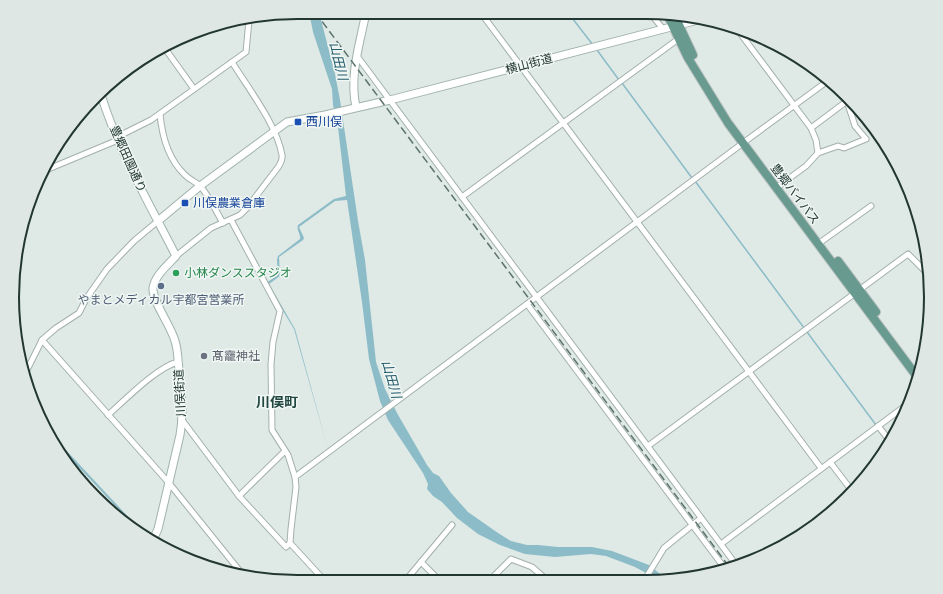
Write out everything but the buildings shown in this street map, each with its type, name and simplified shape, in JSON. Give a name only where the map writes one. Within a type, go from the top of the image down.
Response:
[{"type":"main road","points":[[176,256],[158,221],[200,186],[287,122],[356,108],[353,80],[365,19]]},
{"type":"main road","name":"豊郷バイパス","points":[[672,20],[745,142],[820,243],[916,365]]},
{"type":"main road","name":"豊郷バイパス","points":[[675,21],[676,26]]},
{"type":"main road","name":"横山街道","points":[[356,108],[690,22]]},
{"type":"main road","name":"豊郷田園通り","points":[[102,98],[117,139],[144,196],[158,221]]},
{"type":"main road","name":"川俣街道","points":[[155,536],[158,529],[169,483],[182,420],[176,342],[153,294],[155,280],[176,256]]},
{"type":"main road","name":"豊郷バイパス","points":[[857,291],[914,372]]},
{"type":"street","points":[[488,19],[748,372],[821,468]]},
{"type":"street","points":[[655,19],[662,30]]},
{"type":"street","points":[[51,168],[117,139],[151,120],[246,52],[249,23]]},
{"type":"street","points":[[462,197],[681,37]]},
{"type":"street","points":[[744,37],[811,128],[816,140],[818,153]]},
{"type":"street","points":[[167,51],[194,89]]},
{"type":"street","points":[[357,56],[733,561]]},
{"type":"street","points":[[232,62],[274,131]]},
{"type":"street","points":[[296,477],[537,296],[824,84]]},
{"type":"street","points":[[811,128],[843,100]]},
{"type":"street","points":[[778,186],[806,166],[818,153],[838,146],[844,148],[866,138],[855,126],[849,107]]},
{"type":"street","points":[[160,114],[161,127],[170,157],[187,177],[200,186],[223,223]]},
{"type":"street","name":"川俣街道","points":[[176,256],[202,234],[240,215],[247,208],[282,160],[282,155],[274,131]]},
{"type":"street","points":[[820,243],[871,206]]},
{"type":"street","points":[[182,420],[239,496],[286,547],[290,543],[296,477],[288,456],[272,430],[271,364],[273,342],[280,311],[231,220]]},
{"type":"street","points":[[28,368],[42,340],[56,328],[79,313],[86,299],[107,269],[134,241],[158,221]]},
{"type":"street","points":[[648,446],[908,254],[922,268]]},
{"type":"street","points":[[527,304],[722,565]]},
{"type":"street","points":[[42,340],[169,483],[237,569]]},
{"type":"street","points":[[108,415],[146,381],[160,371],[178,362]]},
{"type":"street","points":[[721,544],[900,410]]},
{"type":"street","points":[[878,426],[887,437]]},
{"type":"street","points":[[239,496],[285,451]]},
{"type":"street","points":[[830,462],[849,487]]},
{"type":"street","points":[[648,575],[664,548],[702,518]]},
{"type":"street","points":[[410,575],[452,525]]},
{"type":"street","points":[[290,543],[319,575]]},
{"type":"street","points":[[495,575],[511,559],[532,567],[541,575]]},
{"type":"street","points":[[421,562],[434,575]]},
{"type":"water","points":[[310,19],[321,19],[340,100],[365,260],[376,362],[385,389],[427,465],[433,473],[439,476],[451,493],[468,512],[511,541],[527,545],[592,547],[612,551],[649,565],[660,574],[649,575],[635,567],[606,556],[591,554],[555,557],[525,554],[500,545],[478,534],[457,518],[427,489],[428,484],[423,473],[388,420],[380,401],[369,359],[347,200],[335,201],[299,227],[304,238],[303,240],[279,257],[280,276],[269,284],[295,329],[328,449],[294,329],[266,283],[278,275],[278,256],[300,239],[298,225],[334,199],[346,196],[332,89],[313,32]]},
{"type":"water","points":[[64,448],[131,520],[122,513],[72,460]]},
{"type":"waterway","points":[[573,19],[593,45]]},
{"type":"waterway","points":[[597,50],[619,80]]},
{"type":"waterway","points":[[622,83],[692,178]]},
{"type":"waterway","points":[[695,181],[876,425]]},
{"type":"railway","points":[[320,19],[726,563]]},
{"type":"place","name":"西川俣","points":[[298,122]]},
{"type":"place","name":"川俣農業倉庫","points":[[185,203]]},
{"type":"place","name":"小林ダンススタジオ","points":[[176,273]]},
{"type":"place","name":"やまとメディカル宇都宮営業所","points":[[161,286]]},
{"type":"place","name":"髙靇神社","points":[[204,356]]},
{"type":"district","name":"川俣町","points":[[277,402]]},
{"type":"water label","name":"山田川","points":[[339,61]]},
{"type":"water label","name":"山田川","points":[[392,379]]}]
